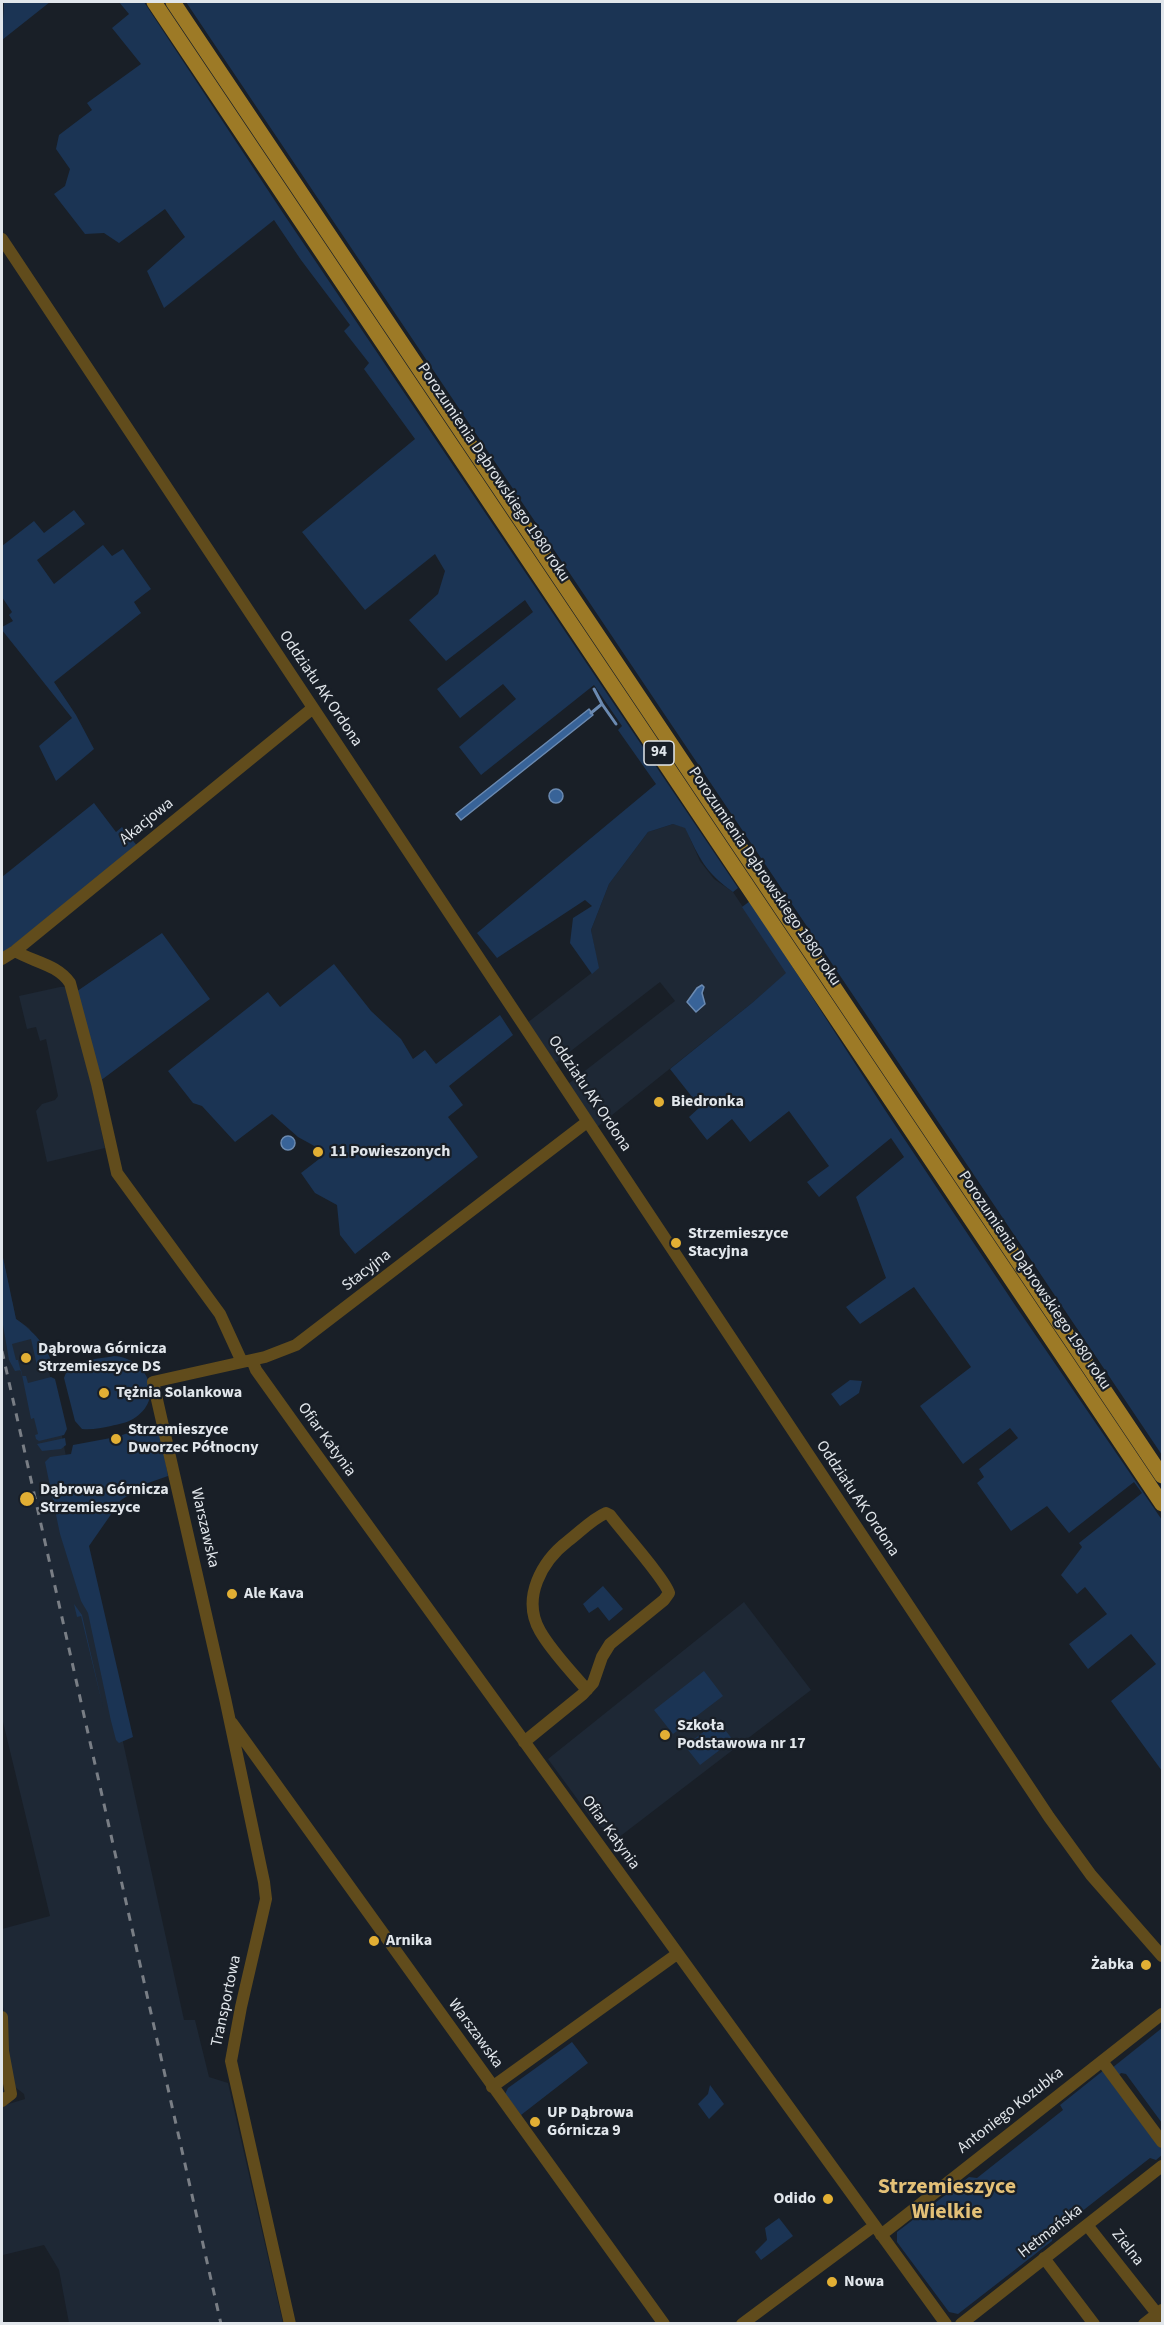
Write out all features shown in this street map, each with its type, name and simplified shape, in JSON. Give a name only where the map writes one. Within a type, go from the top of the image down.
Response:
[{"type":"main road","name":"Porozumienia Dąbrowskiego 1980 roku","points":[[154,2],[1162,1504]]},
{"type":"main road","name":"Porozumienia Dąbrowskiego 1980 roku","points":[[173,2],[1162,1476]]},
{"type":"street","name":"Oddziału AK Ordona","points":[[2,239],[1062,1835],[1096,1881],[1162,1956]]},
{"type":"street","name":"Akacjowa","points":[[2,959],[15,951],[313,708]]},
{"type":"street","name":"Ofiar Katynia","points":[[15,951],[59,971],[66,976],[74,992],[117,1173],[220,1314],[247,1361],[946,2324]]},
{"type":"street","name":"Stacyjna","points":[[157,1397],[153,1382],[285,1350],[312,1334],[587,1122]]},
{"type":"street","name":"Warszawska","points":[[157,1397],[230,1719],[664,2324]]},
{"type":"street","points":[[524,1742],[586,1690],[593,1683],[602,1657],[610,1644],[664,1600],[669,1593],[660,1578],[606,1513],[552,1555],[538,1579],[533,1603],[540,1631],[586,1690]]},
{"type":"street","name":"Transportowa","points":[[230,1719],[266,1899],[237,2024],[231,2061],[290,2324]]},
{"type":"street","points":[[241,1774],[245,1767],[261,1763]]},
{"type":"street","points":[[492,2086],[677,1954]]},
{"type":"street","name":"Antoniego Kozubka","points":[[742,2324],[877,2231],[1162,2014]]},
{"type":"street","points":[[2,2017],[3,2051],[11,2094],[2,2101]]},
{"type":"street","points":[[1102,2061],[1162,2142]]},
{"type":"street","name":"Hetmańska","points":[[961,2324],[1162,2166]]},
{"type":"street","name":"Zielna","points":[[1087,2225],[1161,2315]]},
{"type":"street","points":[[1044,2258],[1094,2324]]},
{"type":"street","points":[[1144,2324],[1161,2315]]},
{"type":"shaded area","points":[[4,2],[50,2],[2,40]]},
{"type":"shaded area","points":[[119,2],[144,2],[283,213],[738,888],[733,892],[709,871],[685,828],[673,824],[648,832],[609,884],[591,930],[599,968],[592,974],[570,943],[573,918],[592,906],[585,900],[497,958],[477,933],[656,784],[618,730],[622,726],[594,685],[481,775],[459,747],[516,699],[503,684],[460,718],[437,689],[533,612],[525,600],[446,661],[409,620],[438,594],[445,571],[435,554],[365,610],[302,532],[415,439],[364,369],[369,363],[344,331],[350,325],[274,220],[164,308],[147,271],[185,237],[165,209],[119,243],[104,233],[85,234],[54,194],[65,186],[70,169],[56,149],[59,135],[92,110],[87,103],[141,64],[112,28],[129,14]]},
{"type":"shaded area","points":[[186,2],[1162,2],[1162,1455]]},
{"type":"shaded area","points":[[74,510],[85,524],[37,560],[54,584],[103,545],[112,556],[123,549],[151,589],[134,602],[141,613],[54,682],[76,715],[94,749],[56,781],[39,746],[72,718],[2,630],[2,627],[13,621],[9,615],[12,612],[2,597],[2,546],[34,521],[44,533]]},
{"type":"shaded area","points":[[589,709],[593,715],[461,820],[456,814]]},
{"type":"shaded area","points":[[553,789],[559,789],[563,796],[559,803],[553,803],[549,799],[549,793]]},
{"type":"shaded area","points":[[94,803],[116,832],[122,827],[138,847],[2,954],[2,877]]},
{"type":"shaded area","points":[[673,824],[685,827],[700,861],[714,879],[733,892],[787,973],[597,1127],[568,1084],[675,1001],[660,982],[554,1064],[527,1023],[598,968],[591,930],[609,884],[648,832]]},
{"type":"shaded area","points":[[750,901],[885,1110],[1162,1520],[1162,1771],[1111,1701],[1156,1664],[1131,1634],[1088,1669],[1069,1644],[1107,1614],[1085,1587],[1077,1594],[1061,1575],[1082,1547],[1079,1543],[1142,1493],[1134,1482],[1069,1533],[1047,1506],[1011,1531],[977,1483],[984,1477],[979,1469],[1018,1438],[1010,1428],[963,1464],[920,1406],[971,1367],[914,1287],[860,1324],[846,1307],[886,1278],[856,1197],[904,1157],[891,1138],[819,1197],[807,1182],[829,1166],[789,1111],[750,1142],[732,1119],[707,1140],[689,1117],[700,1107],[670,1069],[786,973],[742,907]]},
{"type":"shaded area","points":[[162,933],[210,999],[92,1087],[70,996]]},
{"type":"shaded area","points":[[334,964],[371,1011],[401,1039],[413,1059],[425,1050],[436,1064],[500,1015],[513,1035],[449,1086],[463,1105],[448,1117],[478,1157],[355,1254],[340,1235],[337,1205],[315,1193],[301,1173],[323,1156],[318,1148],[298,1137],[272,1114],[235,1142],[202,1106],[193,1103],[168,1071],[268,992],[280,1007]]},
{"type":"shaded area","points":[[702,985],[705,1004],[696,1012],[687,1002]]},
{"type":"shaded area","points":[[67,987],[105,1148],[47,1162],[36,1111],[42,1104],[55,1100],[58,1096],[46,1039],[40,1041],[36,1027],[27,1029],[19,996]]},
{"type":"shaded area","points":[[285,1136],[291,1136],[295,1143],[291,1150],[285,1150],[281,1146],[281,1140]]},
{"type":"shaded area","points":[[2,1253],[16,1319],[29,1328],[46,1356],[123,1742],[184,2020],[195,2020],[209,2077],[228,2083],[283,2323],[69,2323],[59,2270],[44,2245],[3,2255],[2,2253],[2,2106],[25,2099],[24,2094],[15,2087],[6,2046],[6,2024],[2,2001],[2,1929],[50,1916],[2,1718]]},
{"type":"shaded area","points":[[2,1253],[16,1319],[34,1334],[48,1353],[52,1367],[49,1370],[47,1363],[37,1366],[31,1339],[12,1344],[21,1370],[15,1371],[9,1360],[2,1319]]},
{"type":"shaded area","points":[[114,1356],[136,1364],[144,1372],[149,1381],[149,1401],[143,1411],[128,1422],[82,1429],[75,1421],[64,1378],[67,1371],[78,1363]]},
{"type":"shaded area","points":[[22,1376],[26,1376],[28,1383],[51,1377],[55,1379],[67,1429],[64,1435],[39,1441],[36,1439],[35,1435],[38,1434],[34,1418],[31,1419]]},
{"type":"shaded area","points":[[850,1380],[862,1381],[859,1393],[840,1406],[831,1394]]},
{"type":"shaded area","points":[[146,1427],[161,1435],[168,1476],[148,1483],[121,1500],[89,1546],[133,1737],[119,1743],[111,1721],[88,1613],[81,1601],[60,1534],[45,1462],[50,1457],[71,1454],[73,1445],[116,1437]]},
{"type":"shaded area","points":[[65,1438],[66,1445],[61,1449],[42,1451],[37,1444]]},
{"type":"shaded area","points":[[603,1586],[623,1609],[609,1621],[598,1607],[589,1613],[583,1604]]},
{"type":"shaded area","name":"Szkoła Podstawowa nr 17","points":[[744,1602],[811,1690],[614,1841],[602,1827],[597,1826],[548,1759]]},
{"type":"shaded area","points":[[74,1604],[82,1615],[103,1707],[81,1616],[77,1617]]},
{"type":"shaded area","points":[[704,1671],[723,1696],[673,1734],[654,1710]]},
{"type":"shaded area","points":[[718,1721],[733,1740],[700,1765],[685,1746]]},
{"type":"shaded area","points":[[1162,2028],[1162,2123],[1126,2074],[1121,2073],[1118,2076],[1112,2068]]},
{"type":"shaded area","points":[[572,2042],[588,2063],[521,2115],[505,2094],[508,2088]]},
{"type":"shaded area","points":[[1104,2070],[1162,2150],[1162,2155],[1156,2160],[1150,2158],[1053,2234],[1052,2241],[958,2314],[949,2312],[897,2242],[897,2232],[969,2177],[977,2178],[1063,2110],[1060,2105]]},
{"type":"shaded area","points":[[710,2085],[724,2104],[709,2119],[698,2104],[708,2094]]},
{"type":"shaded area","points":[[779,2218],[793,2236],[761,2260],[755,2252],[767,2240],[765,2228]]},
{"type":"waterway","points":[[591,713],[602,704],[594,689]]},
{"type":"waterway","points":[[602,704],[616,724]]},
{"type":"railway","points":[[2,1351],[221,2324]]},
{"type":"place","name":"Biedronka","points":[[659,1102]]},
{"type":"place","name":"11 Powieszonych","points":[[318,1152]]},
{"type":"place","name":"Strzemieszyce Stacyjna","points":[[676,1243]]},
{"type":"place","name":"Dąbrowa Górnicza Strzemieszyce DS","points":[[26,1358]]},
{"type":"place","name":"Tężnia Solankowa","points":[[104,1393]]},
{"type":"place","name":"Strzemieszyce Dworzec Północny","points":[[116,1439]]},
{"type":"place","name":"Dąbrowa Górnicza Strzemieszyce","points":[[27,1499]]},
{"type":"place","name":"Ale Kava","points":[[232,1594]]},
{"type":"place","name":"Szkoła Podstawowa nr 17","points":[[665,1735]]},
{"type":"place","name":"Arnika","points":[[374,1941]]},
{"type":"place","name":"Żabka","points":[[1146,1965]]},
{"type":"place","name":"UP Dąbrowa Górnicza 9","points":[[535,2122]]},
{"type":"place","name":"Odido","points":[[828,2199]]},
{"type":"place","name":"Nowa","points":[[832,2282]]},
{"type":"district","name":"Strzemieszyce Wielkie","points":[[947,2200]]}]
